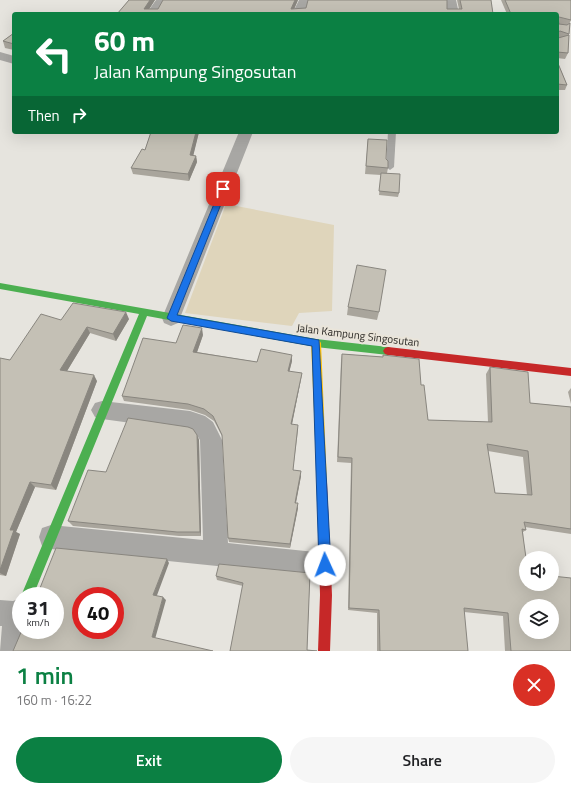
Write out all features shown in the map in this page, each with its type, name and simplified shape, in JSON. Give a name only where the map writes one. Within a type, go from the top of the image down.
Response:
[{"type":"street","points":[[154,12],[161,0]]},
{"type":"street","points":[[299,12],[304,0]]},
{"type":"street","points":[[451,0],[453,12]]},
{"type":"street","points":[[0,56],[12,59]]},
{"type":"street","points":[[171,318],[245,134]]},
{"type":"street","name":"Jalan Kampung Singosutan","points":[[0,286],[316,343],[571,372]]},
{"type":"street","points":[[27,587],[51,537],[102,410],[144,312]]},
{"type":"street","points":[[316,343],[325,565],[324,651]]},
{"type":"street","points":[[102,410],[190,421],[203,424],[209,431],[211,440],[216,554]]},
{"type":"street","points":[[51,537],[325,565]]},
{"type":"street","points":[[5,651],[12,626]]},
{"type":"lane","points":[[390,167],[392,134]]},
{"type":"shaded area","points":[[226,204],[334,225],[332,311],[299,313],[292,326],[185,313]]},
{"type":"building","points":[[129,0],[150,0],[144,9],[158,9],[163,0],[295,0],[291,9],[306,8],[308,0],[447,0],[447,9],[462,9],[460,0],[491,0],[493,12],[119,12]]},
{"type":"building","points":[[505,0],[571,0],[571,20],[559,17],[559,12],[510,12]]},
{"type":"building","points":[[570,23],[569,34],[560,31],[559,24],[567,25]]},
{"type":"building","points":[[12,34],[12,43],[3,41]]},
{"type":"building","points":[[569,35],[568,53],[559,52],[559,38]]},
{"type":"building","points":[[559,66],[567,85],[559,84]]},
{"type":"building","points":[[150,134],[195,134],[190,155],[196,156],[188,174],[131,168],[142,149],[145,150]]},
{"type":"building","points":[[368,139],[387,140],[386,159],[388,161],[388,168],[366,166]]},
{"type":"building","points":[[381,173],[400,174],[399,193],[379,191]]},
{"type":"building","points":[[357,265],[386,270],[379,312],[348,307]]},
{"type":"building","points":[[73,303],[126,312],[113,334],[87,327],[60,370],[94,375],[51,485],[30,482],[10,530],[14,530],[0,570],[0,358],[10,360],[41,314],[61,320]]},
{"type":"building","points":[[183,325],[202,328],[193,352],[257,362],[261,349],[292,355],[288,371],[302,373],[291,424],[298,425],[293,470],[301,471],[295,503],[298,503],[290,544],[228,538],[222,435],[213,416],[204,409],[188,404],[122,396],[143,338],[176,343]]},
{"type":"building","points":[[342,354],[383,357],[383,355],[419,359],[421,385],[424,385],[428,420],[492,422],[490,367],[528,372],[530,403],[571,407],[571,529],[524,522],[526,530],[522,529],[525,551],[519,551],[519,591],[559,591],[559,577],[571,578],[571,651],[511,651],[508,613],[464,608],[468,651],[380,651],[379,610],[349,608],[352,458],[338,457]],"holes":[[[487,444],[528,451],[532,495],[495,493]]]},
{"type":"building","points":[[128,418],[188,427],[193,429],[197,435],[200,532],[177,532],[68,521],[88,470],[106,472]]},
{"type":"building","points":[[56,548],[167,559],[153,595],[163,597],[152,637],[213,651],[13,651],[18,639],[64,639],[64,587],[40,587]]},
{"type":"building","points":[[219,564],[310,573],[307,650],[317,651],[230,651],[243,583],[216,576]]},
{"type":"traffic: fast","points":[[0,286],[316,343],[388,351]]},
{"type":"traffic: fast","points":[[31,587],[144,312]]},
{"type":"traffic: slow","points":[[316,343],[322,483]]},
{"type":"traffic: jam","points":[[388,351],[571,372]]},
{"type":"traffic: jam","points":[[322,483],[326,595],[324,651]]},
{"type":"route","points":[[223,189],[171,318],[316,343],[325,565]]}]
